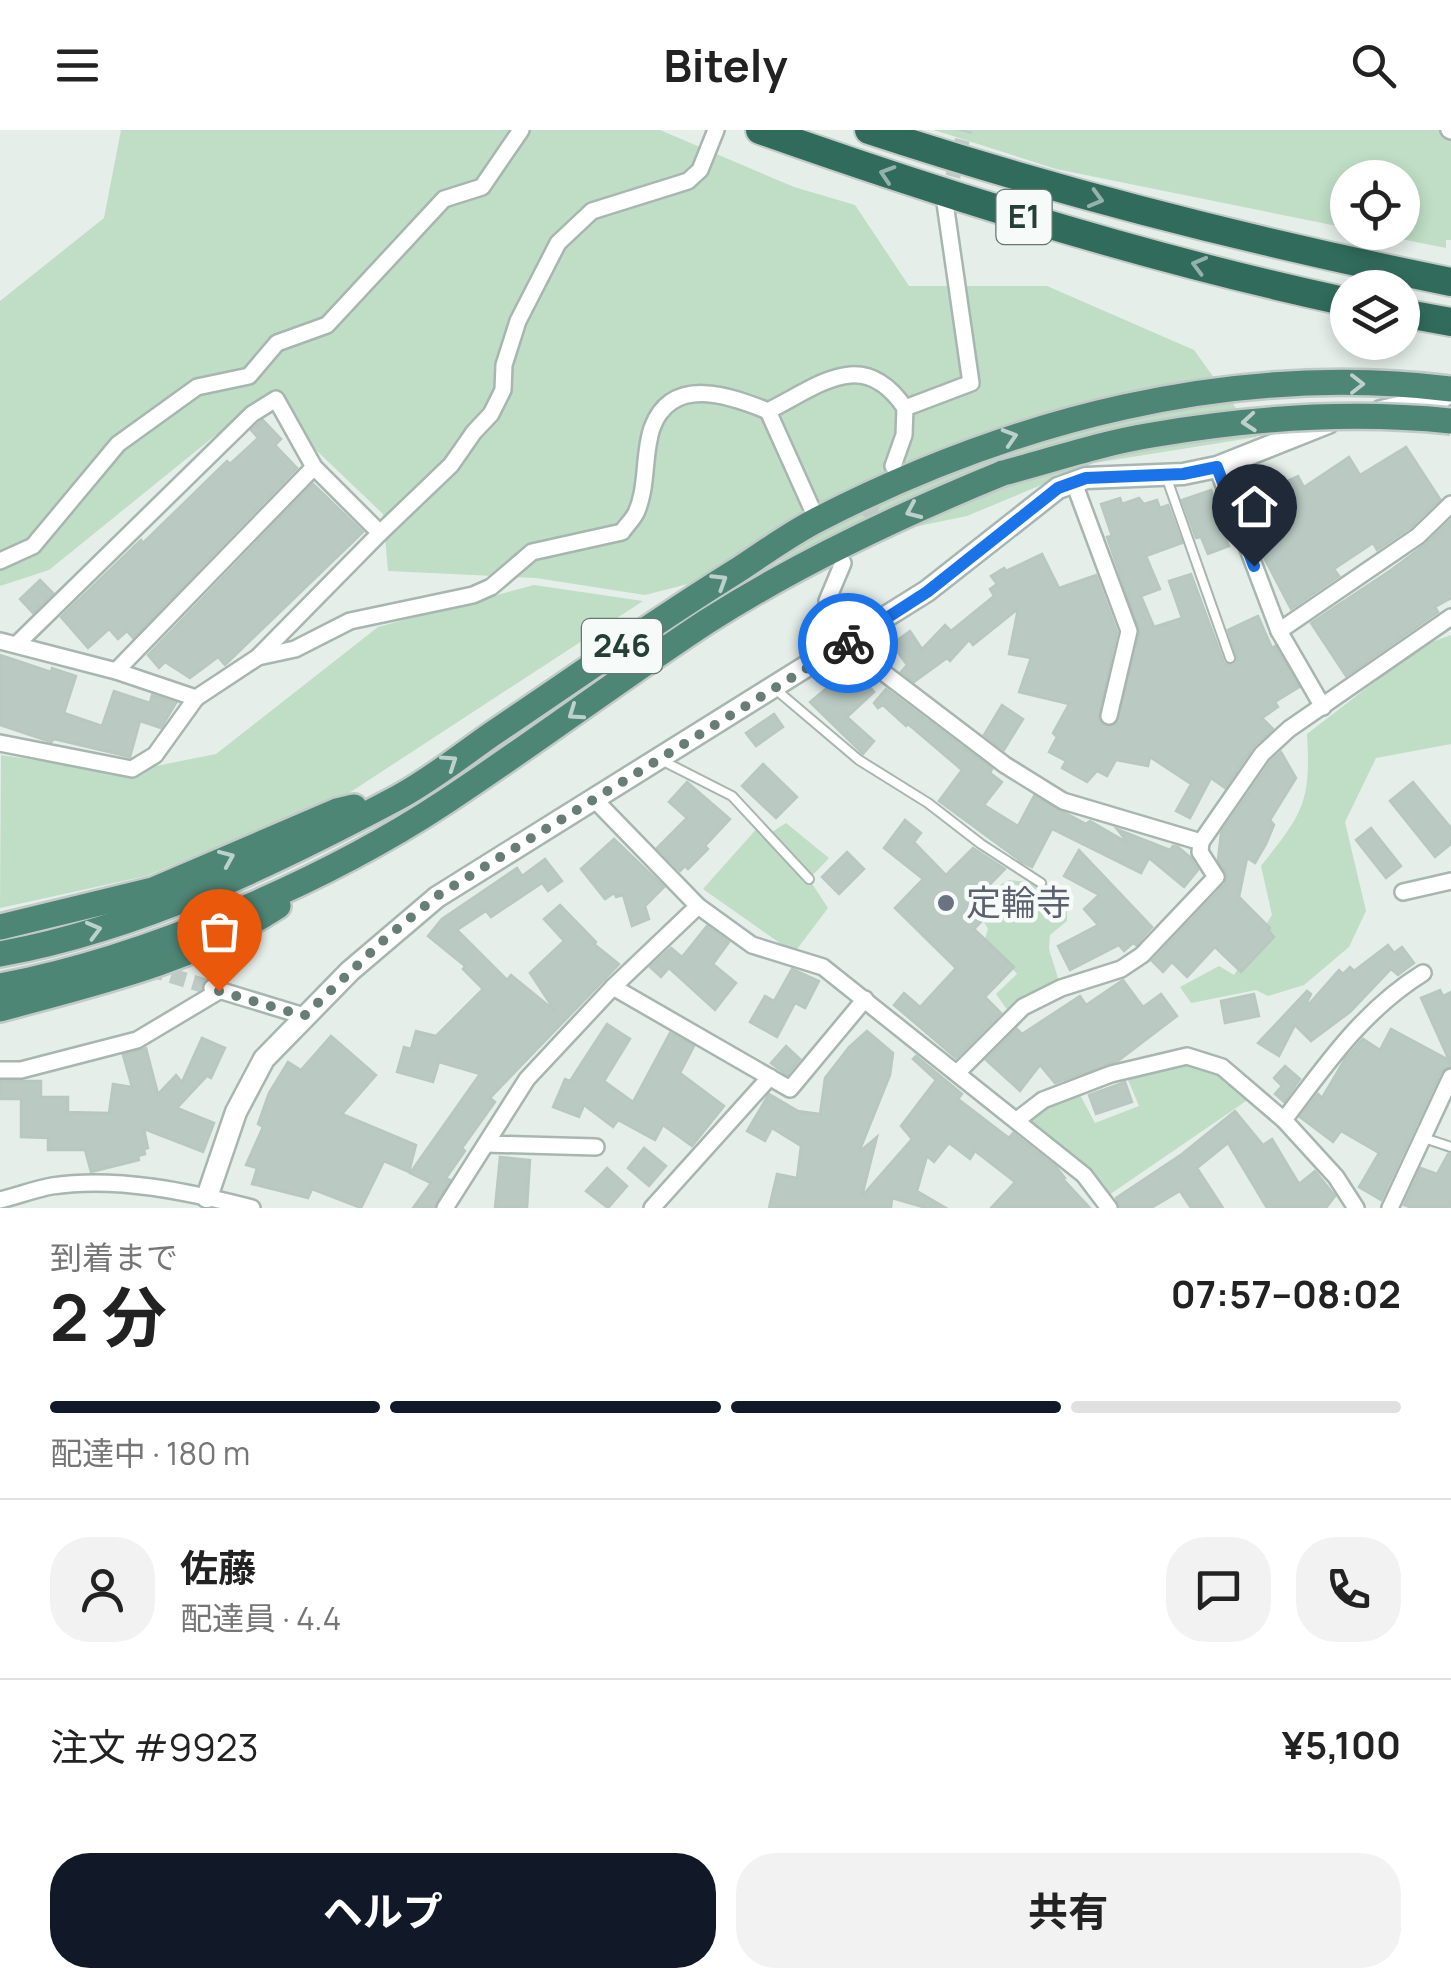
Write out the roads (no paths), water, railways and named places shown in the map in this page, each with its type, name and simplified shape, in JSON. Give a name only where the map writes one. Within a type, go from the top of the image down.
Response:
[{"type":"highway","name":"E1","points":[[760,130],[964,200],[1330,298]]},
{"type":"highway","name":"E1","points":[[869,130],[1136,210],[1451,282]]},
{"type":"highway","points":[[1420,316],[1451,322]]},
{"type":"highway","name":"246","points":[[0,954],[126,921],[231,882],[395,798],[706,589],[817,520],[996,441],[1111,408],[1219,390],[1372,384],[1451,390]]},
{"type":"highway","name":"246","points":[[0,986],[136,949],[249,906],[357,853],[442,804],[708,621],[850,539],[1003,473],[1148,435],[1232,423],[1288,418],[1451,421]]},
{"type":"highway","points":[[0,926],[154,890],[337,811],[395,798]]},
{"type":"highway","points":[[0,1009],[140,972],[240,930],[357,853]]},
{"type":"street","points":[[0,561],[32,546],[118,444],[197,387],[248,376],[277,343],[327,325],[444,199],[482,187],[521,130]]},
{"type":"street","points":[[0,743],[132,769],[155,755],[196,698],[258,656],[451,465],[491,414],[502,390],[504,366],[518,321],[558,243],[592,212],[688,181],[700,170],[716,130]]},
{"type":"street","points":[[905,408],[971,383],[946,203]]},
{"type":"street","points":[[768,411],[841,374],[872,376],[890,386],[905,408],[904,435],[892,466]]},
{"type":"street","points":[[207,1202],[243,1098],[264,1058],[386,938],[437,896],[927,592],[1058,488],[1117,476],[1166,475],[1217,467],[1314,426],[1440,398],[1451,390]]},
{"type":"street","points":[[258,656],[295,649],[350,621],[473,595],[491,587],[532,552],[622,532],[636,512],[653,425],[673,401],[697,392],[729,395],[768,411],[817,520]]},
{"type":"street","points":[[18,643],[252,414],[276,400],[314,467],[380,533]]},
{"type":"street","points":[[116,671],[314,467]]},
{"type":"street","points":[[1217,467],[1280,631],[1323,707]]},
{"type":"street","points":[[1074,482],[1129,631],[1108,716]]},
{"type":"street","points":[[1280,631],[1418,536],[1451,504]]},
{"type":"street","points":[[843,563],[827,602],[830,631],[846,644],[1004,765],[1064,801],[1201,842]]},
{"type":"street","points":[[958,1072],[1022,1006],[1060,988],[1121,969],[1142,955],[1216,877],[1200,852],[1201,842],[1262,754],[1289,729],[1451,617]]},
{"type":"street","points":[[0,640],[116,671],[196,698]]},
{"type":"street","points":[[594,799],[698,906],[752,945],[823,967],[1084,1174],[1109,1208]]},
{"type":"street","points":[[1403,892],[1451,881]]},
{"type":"street","points":[[446,1208],[528,1079],[613,987],[698,906]]},
{"type":"street","points":[[1284,1120],[1349,1035],[1393,992],[1423,973]]},
{"type":"street","points":[[613,987],[790,1089],[865,1000]]},
{"type":"street","points":[[0,1070],[21,1070],[137,1040],[215,989],[304,1016]]},
{"type":"street","points":[[1017,1120],[1042,1100],[1111,1074],[1188,1056],[1222,1068],[1284,1120],[1336,1177],[1356,1208]]},
{"type":"street","points":[[652,1208],[770,1077]]},
{"type":"street","points":[[1390,1208],[1451,1077]]},
{"type":"street","points":[[486,1144],[596,1148]]},
{"type":"street","points":[[0,1200],[54,1186],[104,1185],[252,1208]]},
{"type":"lane","points":[[1166,475],[1230,658]]},
{"type":"lane","points":[[774,688],[858,760],[1041,883]]},
{"type":"lane","points":[[659,759],[732,796],[809,879]]},
{"type":"lane","points":[[1424,1138],[1451,1147]]},
{"type":"tunnel","points":[[947,199],[965,130]]},
{"type":"tunnel","points":[[856,538],[879,491]]},
{"type":"tunnel","points":[[149,969],[212,988]]},
{"type":"place","name":"定輪寺","points":[[946,903]]}]
